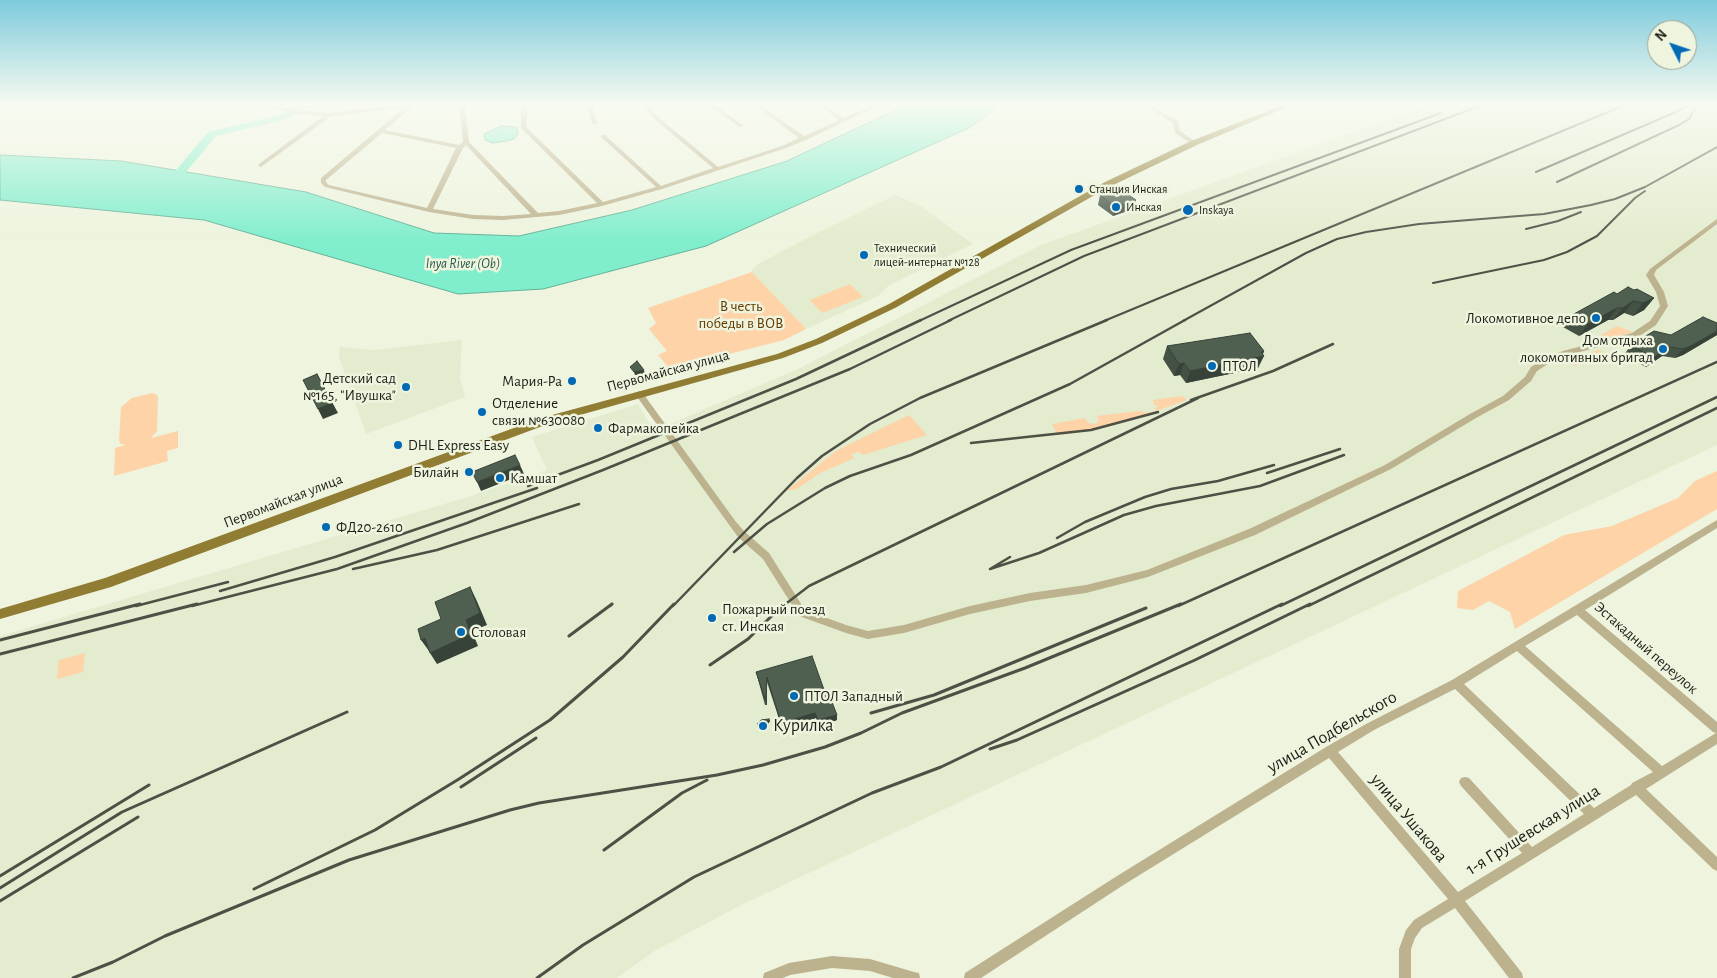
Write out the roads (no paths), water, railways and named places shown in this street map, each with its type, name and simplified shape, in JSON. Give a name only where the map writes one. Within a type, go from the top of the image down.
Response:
[{"type":"main road","name":"Первомайская улица","points":[[0,614],[108,583],[480,444],[565,415],[780,356],[819,341],[892,306],[1098,189],[1178,151]]},
{"type":"street","points":[[261,165],[279,151]]},
{"type":"street","points":[[357,151],[323,179],[327,186],[430,210],[473,217],[503,218],[559,213],[602,204],[660,188],[769,151]]},
{"type":"street","points":[[430,210],[458,151]]},
{"type":"street","points":[[474,151],[536,215]]},
{"type":"street","points":[[547,151],[602,204]]},
{"type":"street","points":[[619,151],[660,188]]},
{"type":"street","points":[[695,151],[716,168]]},
{"type":"street","points":[[639,394],[733,524],[741,534],[766,556],[802,613],[868,635],[904,629],[970,610],[1022,599],[1086,589],[1148,573],[1252,532],[1388,467],[1472,416],[1506,398],[1528,379],[1534,369],[1548,360],[1566,353],[1635,335],[1653,323],[1664,306],[1660,292],[1650,275],[1653,269],[1717,221]]},
{"type":"street","name":"улица Подбельского","points":[[970,978],[1122,880],[1330,751],[1370,727],[1456,683],[1717,524]]},
{"type":"street","name":"Эстакадный переулок","points":[[1578,609],[1717,729]]},
{"type":"street","points":[[1518,646],[1661,772]]},
{"type":"street","points":[[1456,683],[1592,814]]},
{"type":"street","name":"1-я Грушевская улица","points":[[1405,978],[1406,949],[1410,934],[1418,924],[1717,738]]},
{"type":"street","name":"улица Ушакова","points":[[1330,751],[1456,900],[1517,978]]},
{"type":"street","points":[[1465,782],[1530,853]]},
{"type":"street","points":[[1636,787],[1717,865]]},
{"type":"street","points":[[769,978],[789,969],[832,962],[870,965],[914,978]]},
{"type":"water","name":"Inya River (Ob)","points":[[809,151],[918,151],[706,246],[543,289],[458,294],[204,220],[0,200],[0,155],[121,161],[306,192],[434,233],[519,236],[632,210],[787,161]]},
{"type":"waterway","points":[[167,188],[198,151]]},
{"type":"railway","points":[[919,321],[1071,250],[1339,151]]},
{"type":"railway","points":[[948,321],[1084,256],[1362,151]]},
{"type":"railway","points":[[1104,321],[1515,151]]},
{"type":"railway","points":[[1536,172],[1586,151]]},
{"type":"railway","points":[[1557,182],[1624,151]]},
{"type":"railway","points":[[1183,321],[1306,253],[1337,239],[1366,232],[1419,224],[1544,214],[1591,205],[1615,199],[1645,187],[1710,151]]},
{"type":"railway","points":[[1433,283],[1544,260],[1567,252],[1597,236],[1635,198],[1645,191]]},
{"type":"railway","points":[[1526,229],[1558,221],[1581,212]]},
{"type":"railway","points":[[528,486],[598,460],[796,379],[921,320]]},
{"type":"railway","points":[[192,606],[337,569],[467,523],[603,470],[850,369],[951,320]]},
{"type":"railway","points":[[673,606],[797,478],[822,456],[870,424],[920,398],[1107,320]]},
{"type":"railway","points":[[734,552],[767,524],[825,488],[850,476],[911,455],[1070,384],[1185,320]]},
{"type":"railway","points":[[1191,400],[1273,371],[1333,344]]},
{"type":"railway","points":[[1178,606],[1717,362]]},
{"type":"railway","points":[[1280,606],[1717,397]]},
{"type":"railway","points":[[783,606],[809,586],[1198,398]]},
{"type":"railway","points":[[1308,606],[1717,408]]},
{"type":"railway","points":[[971,443],[1091,430],[1158,412]]},
{"type":"railway","points":[[1267,473],[1340,449]]},
{"type":"railway","points":[[1010,557],[990,569],[1039,553],[1124,515],[1156,506],[1260,486],[1344,455]]},
{"type":"railway","points":[[1057,538],[1085,522],[1145,497],[1171,489],[1218,481],[1274,465]]},
{"type":"railway","points":[[220,591],[335,557],[537,488]]},
{"type":"railway","points":[[353,569],[437,550],[579,504]]},
{"type":"railway","points":[[136,606],[228,582]]},
{"type":"railway","points":[[0,640],[140,604]]},
{"type":"railway","points":[[0,654],[197,604]]},
{"type":"railway","points":[[569,636],[612,604],[610,606]]},
{"type":"railway","points":[[254,889],[375,830],[459,779],[550,720],[623,657],[674,604]]},
{"type":"railway","points":[[710,665],[748,639],[784,604]]},
{"type":"railway","points":[[73,978],[113,962],[165,936],[349,860],[510,810],[539,803],[717,775],[763,765],[825,747],[861,733],[902,713],[1025,668],[1181,604]]},
{"type":"railway","points":[[537,978],[583,945],[694,877],[872,793],[941,767],[1282,604]]},
{"type":"railway","points":[[990,749],[1017,740],[1195,660],[1310,604]]},
{"type":"railway","points":[[871,713],[934,695],[1146,608]]},
{"type":"railway","points":[[0,888],[122,812],[347,712]]},
{"type":"railway","points":[[461,787],[536,738]]},
{"type":"railway","points":[[604,850],[682,793],[707,780]]},
{"type":"railway","points":[[0,876],[149,785]]},
{"type":"railway","points":[[0,901],[138,817]]},
{"type":"place","name":"Станция Инская","points":[[1079,189]]},
{"type":"place","name":"Инская","points":[[1116,207]]},
{"type":"place","name":"Inskaya","points":[[1188,210]]},
{"type":"place","name":"Технический лицей-интернат №128","points":[[864,255]]},
{"type":"place","name":"Локомотивное депо","points":[[1596,318]]},
{"type":"place","name":"Дом отдыха локомотивных бригад","points":[[1663,349]]},
{"type":"place","name":"ПТОЛ","points":[[1212,366]]},
{"type":"place","name":"Мария-Ра","points":[[572,381]]},
{"type":"place","name":"Детский сад №165, \"Ивушка\"","points":[[406,387]]},
{"type":"place","name":"Отделение связи №630080","points":[[482,412]]},
{"type":"place","name":"Фармакопейка","points":[[598,428]]},
{"type":"place","name":"DHL Express Easy","points":[[398,445]]},
{"type":"place","name":"Билайн","points":[[469,472]]},
{"type":"place","name":"Камшат","points":[[500,478]]},
{"type":"place","name":"ФД20-2610","points":[[326,527]]},
{"type":"place","name":"Пожарный поезд ст. Инская","points":[[712,618]]},
{"type":"place","name":"Столовая","points":[[461,632]]},
{"type":"place","name":"ПТОЛ Западный","points":[[794,696]]},
{"type":"place","name":"Курилка","points":[[763,726]]},
{"type":"park label","name":"В честь победы в ВОВ","points":[[741,314]]}]
